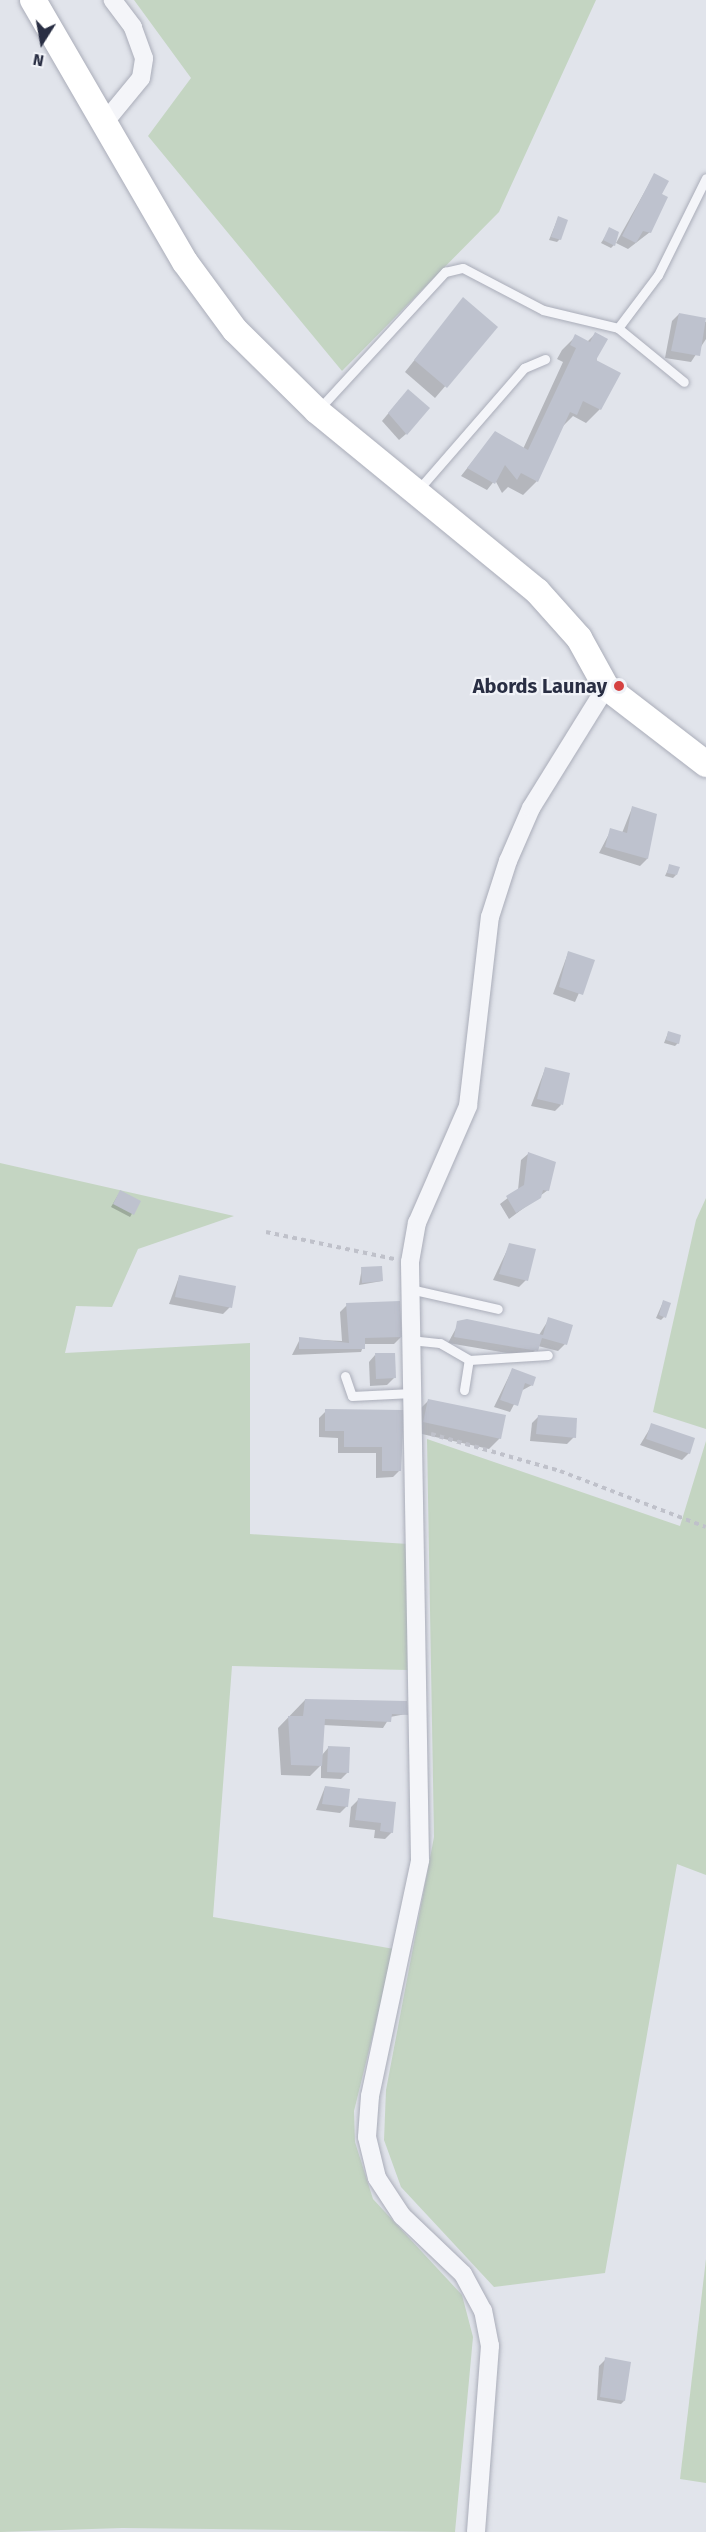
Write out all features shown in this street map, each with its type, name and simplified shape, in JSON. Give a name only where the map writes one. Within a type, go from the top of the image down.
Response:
[{"type":"street","points":[[33,0],[191,270],[235,330],[317,411],[414,494],[537,591],[579,638],[606,687],[706,764]]},
{"type":"street","points":[[104,123],[141,78],[144,58],[133,27],[112,0]]},
{"type":"street","points":[[476,2532],[490,2346],[483,2311],[463,2274],[402,2216],[377,2178],[367,2137],[370,2096],[420,1860],[410,1262],[417,1223],[468,1106],[490,917],[508,861],[531,808],[606,687]]},
{"type":"lane","points":[[618,328],[658,275],[706,178]]},
{"type":"lane","points":[[317,411],[445,272],[463,268],[543,310],[618,328],[684,382]]},
{"type":"lane","points":[[414,494],[524,368],[545,359]]},
{"type":"lane","points":[[410,1289],[498,1309]]},
{"type":"lane","points":[[410,1340],[440,1343],[469,1360],[548,1355]]},
{"type":"lane","points":[[464,1390],[469,1360]]},
{"type":"lane","points":[[345,1376],[352,1396],[411,1393]]},
{"type":"path","points":[[266,1232],[410,1262]]},
{"type":"path","points":[[412,1430],[560,1472],[706,1527]]},
{"type":"green space","points":[[134,0],[596,0],[499,212],[342,371],[148,136],[191,78]]},
{"type":"green space","points":[[0,1163],[234,1216],[138,1249],[112,1307],[76,1306],[65,1353],[250,1343],[250,1534],[408,1544],[408,1670],[232,1666],[213,1917],[394,1949],[354,2111],[355,2142],[373,2199],[462,2295],[473,2337],[455,2532],[122,2528],[0,2532]]},
{"type":"green space","points":[[706,1198],[706,1429],[653,1412],[696,1220]]},
{"type":"green space","points":[[427,1439],[680,1526],[706,1441],[706,1875],[677,1864],[605,2273],[494,2287],[401,2187],[384,2140],[386,2090],[434,1837]]},
{"type":"green space","points":[[706,2259],[706,2483],[680,2479]]},
{"type":"building","points":[[654,173],[669,181],[662,194],[668,197],[651,233],[643,231],[636,243],[622,236]]},
{"type":"building","points":[[558,216],[568,220],[561,240],[551,237]]},
{"type":"building","points":[[609,227],[619,232],[615,246],[603,240]]},
{"type":"building","points":[[463,297],[498,327],[447,388],[414,360]]},
{"type":"building","points":[[679,313],[706,318],[700,356],[671,351]]},
{"type":"building","points":[[595,332],[608,339],[596,360],[621,373],[601,410],[583,401],[577,415],[570,412],[538,482],[521,473],[517,480],[505,465],[495,484],[467,468],[495,431],[528,450],[576,348],[570,345],[575,334],[590,342]]},
{"type":"building","points":[[408,389],[430,408],[407,435],[388,413]]},
{"type":"building","points":[[632,806],[657,814],[648,859],[605,847],[610,828],[627,833]]},
{"type":"building","points":[[669,864],[680,867],[677,875],[667,873]]},
{"type":"building","points":[[568,951],[595,960],[583,995],[559,987]]},
{"type":"building","points":[[668,1031],[681,1035],[679,1044],[666,1040]]},
{"type":"building","points":[[545,1067],[570,1073],[563,1105],[537,1099]]},
{"type":"building","points":[[528,1152],[556,1162],[549,1191],[543,1190],[541,1198],[516,1213],[506,1196],[524,1185]]},
{"type":"building","points":[[120,1190],[141,1201],[134,1215],[113,1204]]},
{"type":"building","points":[[509,1243],[536,1249],[528,1281],[499,1274]]},
{"type":"building","points":[[382,1266],[383,1281],[362,1283],[361,1267]]},
{"type":"building","points":[[179,1275],[236,1286],[232,1308],[175,1297]]},
{"type":"building","points":[[663,1300],[671,1303],[666,1318],[659,1315]]},
{"type":"building","points":[[400,1301],[402,1337],[365,1338],[365,1349],[299,1349],[299,1337],[349,1343],[346,1303]]},
{"type":"building","points":[[548,1317],[573,1325],[567,1345],[542,1338],[538,1351],[454,1337],[457,1321],[467,1319],[543,1335]]},
{"type":"building","points":[[375,1353],[395,1353],[396,1378],[376,1379]]},
{"type":"building","points":[[512,1368],[536,1377],[533,1386],[525,1383],[518,1406],[500,1400]]},
{"type":"building","points":[[428,1399],[506,1415],[501,1439],[423,1422]]},
{"type":"building","points":[[325,1409],[404,1410],[401,1471],[382,1471],[382,1447],[344,1447],[344,1431],[325,1431]]},
{"type":"building","points":[[538,1415],[577,1418],[576,1438],[536,1434]]},
{"type":"building","points":[[651,1423],[695,1438],[690,1454],[646,1439]]},
{"type":"building","points":[[305,1699],[407,1701],[408,1715],[392,1714],[391,1722],[325,1719],[322,1766],[291,1765],[288,1716],[303,1716]]},
{"type":"building","points":[[328,1746],[350,1747],[349,1773],[327,1772]]},
{"type":"building","points":[[325,1786],[350,1789],[348,1807],[322,1804]]},
{"type":"building","points":[[358,1798],[396,1802],[393,1833],[380,1831],[381,1823],[355,1820]]},
{"type":"building","points":[[605,2357],[631,2362],[625,2401],[600,2397]]},
{"type":"place","name":"Abords Launay","points":[[619,686]]}]
